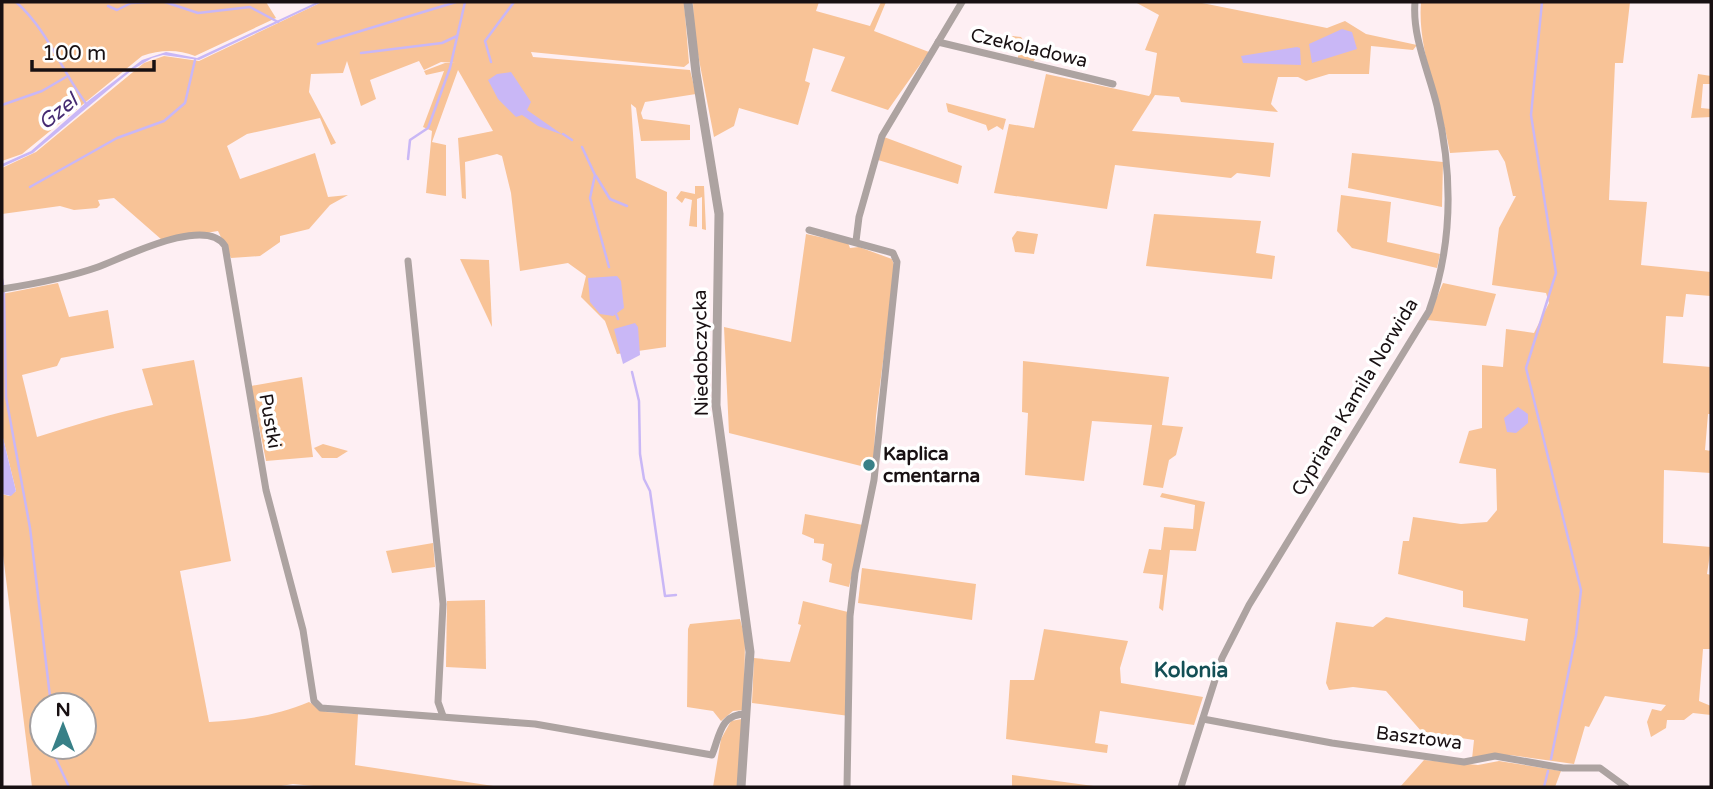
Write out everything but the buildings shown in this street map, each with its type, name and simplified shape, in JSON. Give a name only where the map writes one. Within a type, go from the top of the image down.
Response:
[{"type":"street","name":"Niedobczycka","points":[[688,2],[696,73],[719,214],[716,405],[746,602],[750,652],[741,787]]},
{"type":"street","points":[[856,241],[859,217],[882,136],[962,2]]},
{"type":"street","name":"Cypriana Kamila Norwida","points":[[1181,787],[1222,658],[1249,605],[1429,311],[1441,278],[1447,242],[1446,150],[1416,26],[1415,2]]},
{"type":"street","name":"Czekoladowa","points":[[938,42],[1114,84]]},
{"type":"street","points":[[809,230],[892,253],[897,272],[880,400],[874,480],[855,573],[850,616],[847,787]]},
{"type":"street","name":"Pustki","points":[[2,289],[51,281],[97,267],[159,242],[208,235],[221,240],[225,246],[266,490],[303,629],[314,701],[321,708],[535,724],[712,755],[726,719],[732,715],[747,714]]},
{"type":"street","points":[[408,261],[443,604],[438,702],[443,716]]},
{"type":"street","name":"Basztowa","points":[[1203,719],[1332,743],[1464,762],[1495,756],[1563,768],[1600,768],[1626,787]]},
{"type":"shaded area","points":[[2,2],[266,2],[276,18],[195,56],[168,51],[142,56],[22,154],[2,161]]},
{"type":"shaded area","points":[[322,2],[684,2],[689,63],[684,67],[531,52],[533,57],[690,70],[696,94],[645,102],[641,113],[643,119],[690,125],[690,140],[641,141],[636,108],[631,104],[636,178],[667,192],[666,347],[617,354],[605,321],[581,297],[586,276],[568,263],[520,271],[511,193],[502,156],[497,154],[465,162],[466,199],[462,198],[458,138],[493,131],[458,70],[432,142],[446,145],[446,196],[426,193],[432,131],[423,127],[444,71],[426,75],[424,71],[445,63],[455,63],[441,62],[424,70],[419,61],[370,80],[376,99],[361,106],[347,61],[343,73],[311,74],[309,92],[336,143],[331,145],[320,118],[247,134],[227,146],[240,179],[315,153],[328,197],[348,195],[330,205],[309,229],[280,236],[280,242],[260,256],[231,258],[218,231],[162,240],[114,198],[98,200],[100,205],[97,208],[74,210],[60,206],[2,214],[2,168],[36,152],[144,63],[164,56],[199,61]]},
{"type":"shaded area","points":[[322,2],[199,60],[163,55],[152,58],[132,70],[33,153],[2,167],[2,164],[31,151],[88,101],[142,60],[166,52],[197,58]]},
{"type":"shaded area","points":[[693,2],[819,2],[816,11],[870,26],[881,2],[886,2],[874,31],[929,52],[888,110],[831,91],[845,57],[813,48],[805,81],[810,83],[798,125],[739,108],[734,126],[714,137],[694,34]]},
{"type":"shaded area","points":[[1135,2],[1197,2],[1327,28],[1345,21],[1366,34],[1417,45],[1413,50],[1371,46],[1369,74],[1329,74],[1306,81],[1298,77],[1278,77],[1271,104],[1278,112],[1181,102],[1179,97],[1155,95],[1132,131],[1274,143],[1270,177],[1237,173],[1231,178],[1115,165],[1107,209],[994,193],[1009,124],[1034,128],[1046,74],[1149,96],[1157,53],[1145,50],[1159,15]]},
{"type":"shaded area","points":[[1421,2],[1630,2],[1623,63],[1615,63],[1609,200],[1647,202],[1641,265],[1711,272],[1711,296],[1686,294],[1683,317],[1666,316],[1663,363],[1711,367],[1711,414],[1708,414],[1705,450],[1711,451],[1711,473],[1664,470],[1663,543],[1711,547],[1707,574],[1711,575],[1711,649],[1703,649],[1699,701],[1711,706],[1711,715],[1693,713],[1684,720],[1667,720],[1666,728],[1651,737],[1647,722],[1652,709],[1661,711],[1666,705],[1605,696],[1589,727],[1585,726],[1574,764],[1510,755],[1472,759],[1474,740],[1422,732],[1386,691],[1353,687],[1329,690],[1326,683],[1336,622],[1373,627],[1386,617],[1525,641],[1528,619],[1463,607],[1463,591],[1398,574],[1403,541],[1409,541],[1413,517],[1461,524],[1487,522],[1497,510],[1496,469],[1459,463],[1469,431],[1482,428],[1482,365],[1503,367],[1506,329],[1534,333],[1549,303],[1546,293],[1492,285],[1499,228],[1516,196],[1513,196],[1505,162],[1498,150],[1450,153],[1426,59]]},
{"type":"shaded area","points":[[1342,29],[1352,32],[1357,49],[1312,63],[1309,44]]},
{"type":"shaded area","points":[[1013,36],[1021,37],[1036,58],[1032,63],[1018,59],[1018,54],[1006,47],[1006,41]]},
{"type":"shaded area","points":[[1300,48],[1301,65],[1243,63],[1241,56]]},
{"type":"shaded area","points":[[511,72],[531,102],[527,110],[563,135],[538,126],[522,115],[516,117],[498,99],[488,80],[497,74]]},
{"type":"shaded area","points":[[1698,74],[1711,76],[1711,84],[1703,84],[1701,108],[1711,109],[1711,117],[1691,118]]},
{"type":"shaded area","points":[[946,103],[1006,119],[1003,130],[997,126],[988,131],[986,125],[948,112]]},
{"type":"shaded area","points":[[884,137],[962,166],[958,184],[878,160]]},
{"type":"shaded area","points":[[1352,153],[1443,162],[1442,207],[1348,188]]},
{"type":"shaded area","points":[[695,186],[704,186],[706,230],[702,229],[702,197],[697,199],[697,227],[689,226],[692,200],[685,198],[682,203],[676,198],[681,191],[695,194]]},
{"type":"shaded area","points":[[1341,195],[1391,202],[1387,242],[1440,254],[1437,268],[1352,248],[1337,231]]},
{"type":"shaded area","points":[[1154,214],[1261,221],[1256,253],[1275,256],[1272,279],[1146,266]]},
{"type":"shaded area","points":[[1017,231],[1038,234],[1034,254],[1015,252],[1012,238]]},
{"type":"shaded area","points":[[806,234],[848,243],[850,248],[859,247],[892,259],[895,268],[876,416],[873,469],[729,433],[724,327],[791,342]]},
{"type":"shaded area","points":[[460,259],[489,260],[492,327]]},
{"type":"shaded area","points":[[617,276],[621,281],[624,308],[613,316],[600,314],[590,302],[588,278]]},
{"type":"shaded area","points":[[58,283],[69,317],[108,310],[114,348],[61,358],[57,366],[22,375],[37,437],[153,405],[142,369],[194,360],[231,561],[180,571],[209,722],[260,716],[309,702],[326,712],[358,714],[355,765],[500,787],[324,787],[293,784],[275,787],[32,787],[29,761],[98,761],[98,691],[28,691],[28,755],[2,547],[2,494],[9,496],[16,491],[2,434],[2,294]]},
{"type":"shaded area","points":[[1443,283],[1496,294],[1486,326],[1427,320]]},
{"type":"shaded area","points":[[635,323],[638,327],[640,355],[623,364],[614,329]]},
{"type":"shaded area","points":[[1023,361],[1169,377],[1162,425],[1183,427],[1176,455],[1169,460],[1163,488],[1143,485],[1152,425],[1092,421],[1084,481],[1025,475],[1028,413],[1022,412]]},
{"type":"shaded area","points":[[302,377],[313,457],[266,461],[251,386]]},
{"type":"shaded area","points":[[1518,407],[1528,414],[1528,423],[1516,433],[1507,432],[1504,418]]},
{"type":"shaded area","points":[[2,434],[16,491],[11,496],[2,494]]},
{"type":"shaded area","points":[[323,444],[348,451],[337,458],[322,458],[314,448]]},
{"type":"shaded area","points":[[1162,493],[1205,502],[1196,551],[1170,550],[1163,611],[1159,608],[1163,575],[1143,573],[1149,549],[1161,550],[1164,527],[1193,529],[1195,505],[1160,497]]},
{"type":"shaded area","points":[[805,514],[863,525],[849,587],[829,582],[832,564],[822,560],[824,544],[814,543],[814,539],[802,534]]},
{"type":"shaded area","points":[[433,543],[435,567],[392,573],[386,551]]},
{"type":"shaded area","points":[[862,568],[976,584],[972,620],[858,603]]},
{"type":"shaded area","points":[[485,600],[486,669],[446,667],[447,601]]},
{"type":"shaded area","points":[[803,601],[848,612],[849,716],[752,703],[754,658],[790,662],[801,625],[798,624]]},
{"type":"shaded area","points":[[740,619],[745,638],[744,710],[733,711],[721,721],[713,711],[687,707],[688,629],[690,624]]},
{"type":"shaded area","points":[[1044,629],[1128,641],[1120,668],[1121,683],[1203,697],[1194,725],[1100,711],[1095,743],[1108,745],[1107,753],[1006,739],[1010,680],[1034,680]]},
{"type":"shaded area","points":[[742,719],[738,787],[713,787],[721,739],[731,721]]},
{"type":"shaded area","points":[[1424,760],[1478,765],[1499,761],[1561,771],[1555,787],[1400,787]]},
{"type":"shaded area","points":[[1012,775],[1101,787],[1012,787]]},
{"type":"waterway","name":"Gzel","points":[[16,2],[46,38],[87,105]]},
{"type":"waterway","points":[[108,6],[117,10],[131,3],[150,2]]},
{"type":"waterway","points":[[165,2],[198,13],[250,7],[278,22]]},
{"type":"waterway","points":[[318,44],[456,2]]},
{"type":"waterway","points":[[408,159],[410,140],[428,128],[450,68],[465,2]]},
{"type":"waterway","points":[[491,62],[485,41],[514,2]]},
{"type":"waterway","points":[[1542,2],[1531,115],[1556,273],[1526,368],[1581,590],[1576,635],[1551,759]]},
{"type":"waterway","points":[[361,53],[442,43],[457,36]]},
{"type":"waterway","points":[[30,187],[117,138],[164,121],[185,103],[195,60]]},
{"type":"waterway","points":[[2,105],[42,91],[66,77]]},
{"type":"waterway","points":[[563,134],[572,140]]},
{"type":"waterway","points":[[582,147],[595,175],[590,198],[609,267]]},
{"type":"waterway","points":[[596,176],[610,199],[627,206]]},
{"type":"waterway","points":[[2,279],[3,285]]},
{"type":"waterway","points":[[4,293],[6,397],[30,528],[49,691]]},
{"type":"waterway","points":[[616,314],[618,319]]},
{"type":"waterway","points":[[632,372],[639,401],[640,454],[644,479],[650,491],[665,596],[676,595]]},
{"type":"waterway","points":[[57,761],[69,787]]},
{"type":"waterway","points":[[1544,787],[1548,771]]},
{"type":"place","name":"Kaplica cmentarna","points":[[869,465]]},
{"type":"district","name":"Kolonia","points":[[1191,670]]}]
